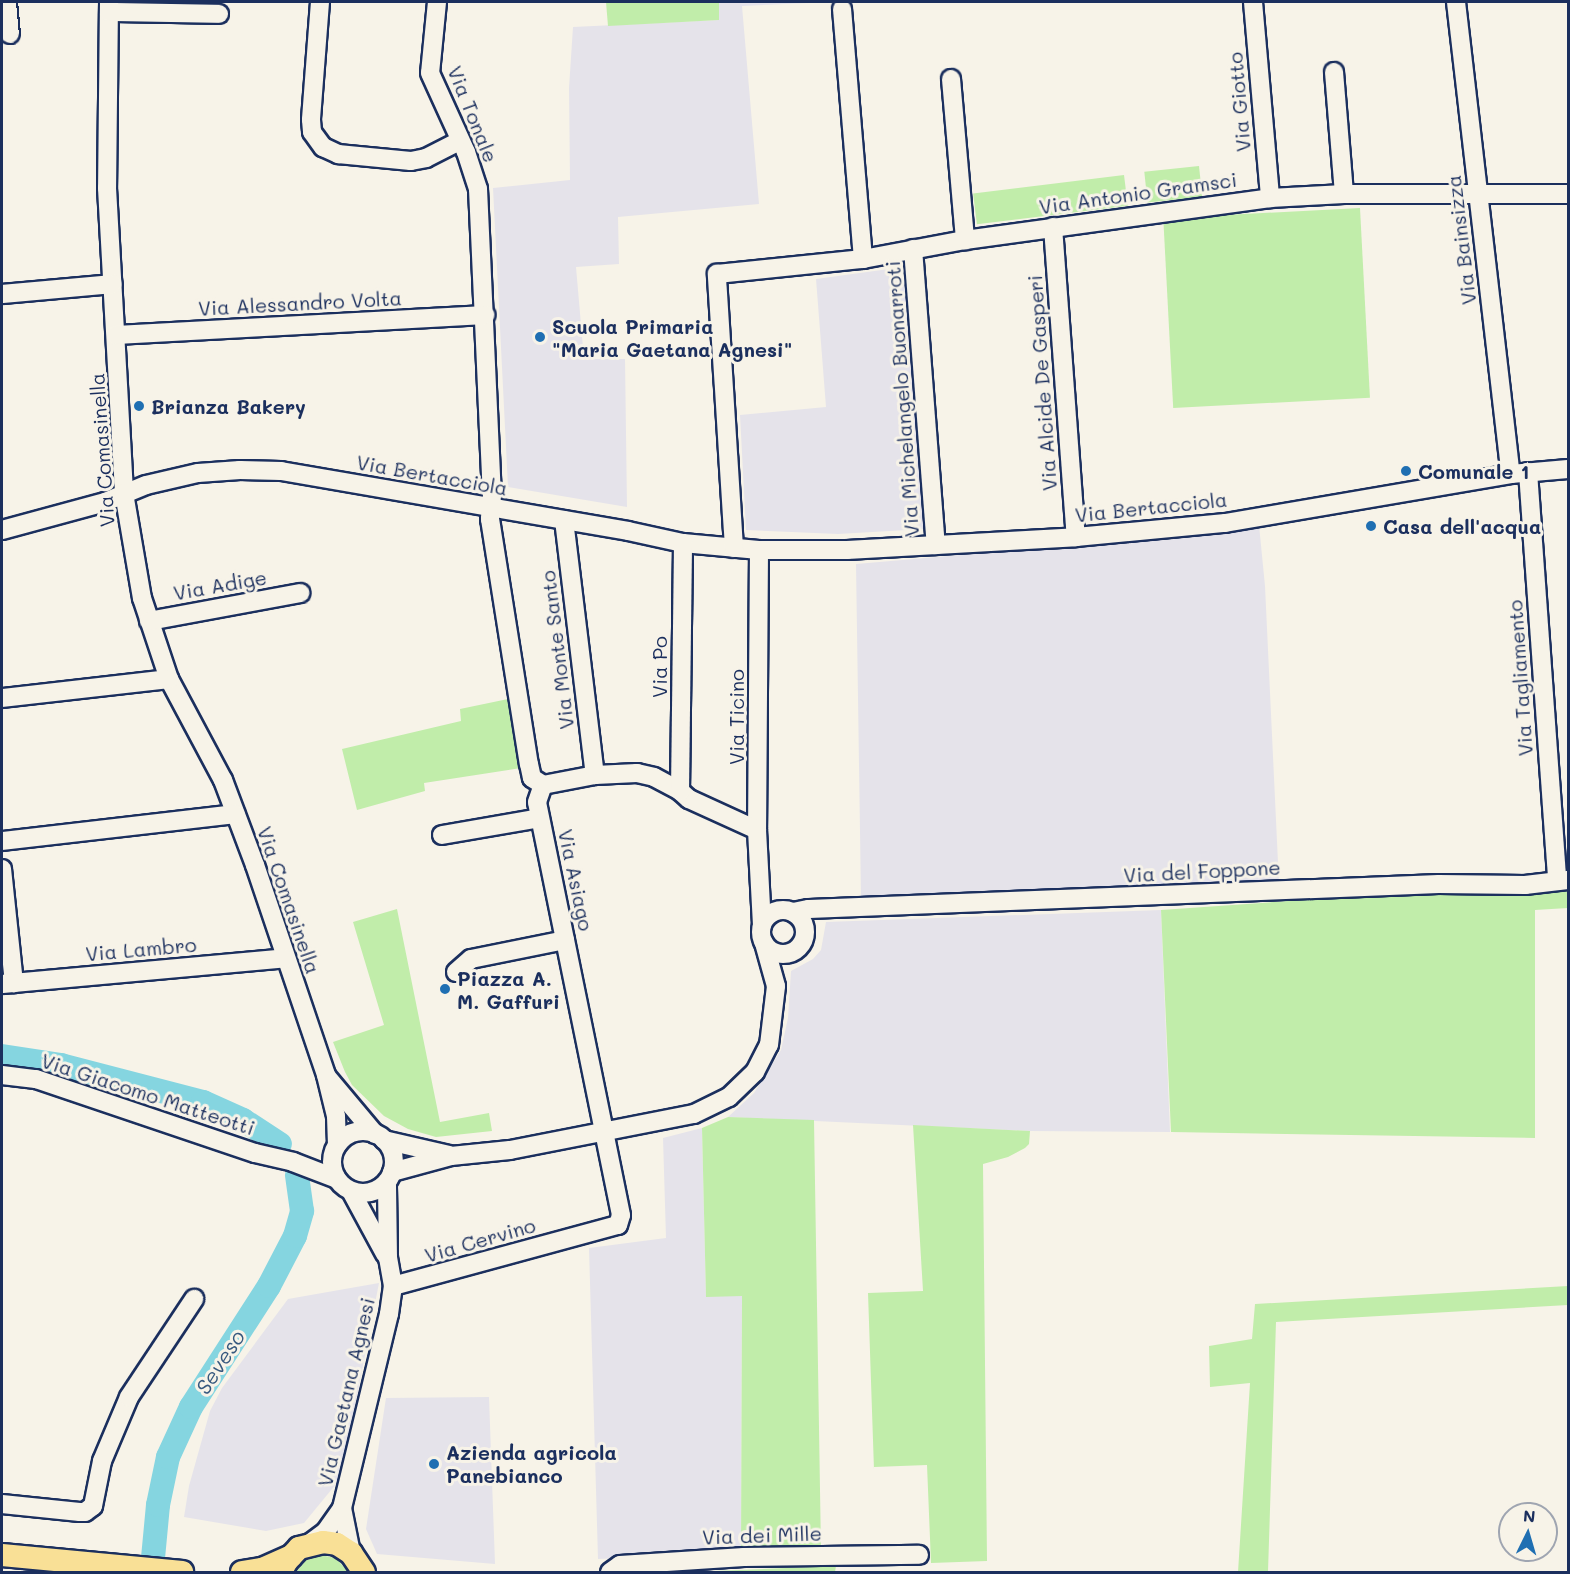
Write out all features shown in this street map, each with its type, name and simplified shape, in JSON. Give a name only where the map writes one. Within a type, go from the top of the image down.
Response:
[{"type":"main road","points":[[242,1572],[262,1569],[294,1557],[323,1542],[337,1544],[361,1567]]},
{"type":"main road","points":[[2,1555],[182,1572]]},
{"type":"street","points":[[7,2],[10,34]]},
{"type":"street","points":[[320,2],[311,120],[312,132],[323,147],[338,154],[411,161],[426,158],[460,141]]},
{"type":"street","name":"Via Tonale","points":[[437,2],[430,74],[460,141],[478,189],[485,315],[491,508]]},
{"type":"street","name":"Via Giotto","points":[[1253,2],[1270,198]]},
{"type":"street","name":"Via Bainsizza","points":[[1455,2],[1479,193],[1519,473]]},
{"type":"street","points":[[109,7],[219,14]]},
{"type":"street","name":"Via Comasinella","points":[[109,7],[106,159],[124,493],[142,598],[169,679],[223,780],[235,814],[326,1076],[336,1116],[335,1150]]},
{"type":"street","points":[[842,9],[863,259]]},
{"type":"street","points":[[1334,72],[1344,194]]},
{"type":"street","points":[[951,79],[965,240]]},
{"type":"street","name":"Via Antonio Gramsci","points":[[734,548],[724,516],[717,274],[863,259],[965,240],[1270,198],[1344,194],[1569,194]]},
{"type":"street","name":"Via Alcide De Gasperi","points":[[1053,227],[1076,537]]},
{"type":"street","name":"Via Michelangelo Buonarroti","points":[[913,249],[936,545]]},
{"type":"street","points":[[2,294],[114,284]]},
{"type":"street","name":"Via Alessandro Volta","points":[[116,335],[485,315]]},
{"type":"street","name":"Via Bertacciola","points":[[2,530],[105,502],[124,493],[198,473],[270,471],[564,520],[683,543],[759,550],[847,550],[1076,537],[1225,523],[1519,473],[1569,469]]},
{"type":"street","name":"Via Tagliamento","points":[[1519,473],[1563,881]]},
{"type":"street","points":[[491,508],[532,778],[543,785],[595,775],[637,773],[654,777],[680,791],[689,800],[757,830]]},
{"type":"street","name":"Via Monte Santo","points":[[564,520],[595,775]]},
{"type":"street","name":"Via Po","points":[[680,791],[683,543]]},
{"type":"street","name":"Via Ticino","points":[[759,550],[757,830],[762,925]]},
{"type":"street","name":"Via Adige","points":[[149,621],[300,593]]},
{"type":"street","points":[[2,698],[169,679]]},
{"type":"street","name":"Via Asiago","points":[[543,785],[537,795],[540,818],[621,1215],[618,1225],[578,1235]]},
{"type":"street","points":[[2,841],[235,814]]},
{"type":"street","points":[[442,835],[540,818]]},
{"type":"street","points":[[2,869],[8,984]]},
{"type":"street","name":"Via del Foppone","points":[[789,911],[1439,884],[1525,885],[1563,881]]},
{"type":"street","points":[[344,1185],[374,1191],[389,1177],[451,1156],[510,1150],[606,1133],[694,1114],[729,1096],[755,1072],[769,1045],[776,986],[804,926],[759,885]]},
{"type":"street","points":[[764,944],[773,952],[797,945],[818,921],[838,909]]},
{"type":"street","points":[[776,986],[764,944],[762,925],[774,912],[789,911]]},
{"type":"street","points":[[456,972],[471,959],[565,940]]},
{"type":"street","name":"Via Lambro","points":[[8,984],[285,958]]},
{"type":"street","name":"Via Giacomo Matteotti","points":[[2,1075],[36,1079],[274,1157],[305,1162],[344,1185]]},
{"type":"street","name":"Via Comasinella","points":[[326,1076],[380,1137]]},
{"type":"street","points":[[388,1258],[332,1168],[335,1150],[352,1134],[368,1132],[451,1156]]},
{"type":"street","points":[[380,1137],[391,1149],[393,1161],[389,1177],[388,1258],[393,1286]]},
{"type":"street","name":"Via Giacomo Matteotti","points":[[305,1162],[335,1150]]},
{"type":"street","name":"Via Cervino","points":[[393,1286],[457,1271],[578,1235]]},
{"type":"street","name":"Via Gaetana Agnesi","points":[[294,1557],[326,1531],[342,1508],[364,1424],[393,1286]]},
{"type":"street","points":[[2,1504],[81,1512],[93,1506],[102,1461],[129,1397],[194,1299]]},
{"type":"street","name":"Via Gaetana Agnesi","points":[[342,1508],[361,1567]]},
{"type":"street","name":"Via dei Mille","points":[[610,1572],[620,1565],[733,1558],[919,1555]]},
{"type":"shaded area","points":[[719,2],[833,2],[742,6],[759,204],[618,217],[619,264],[576,267],[584,359],[625,359],[627,507],[508,487],[493,188],[570,180],[569,88],[573,27],[719,20]]},
{"type":"shaded area","points":[[889,269],[904,281],[924,529],[838,534],[746,530],[740,415],[826,407],[816,279]]},
{"type":"shaded area","points":[[1259,525],[1265,586],[1279,884],[861,898],[856,564],[1088,544]]},
{"type":"shaded area","points":[[1161,910],[1170,1132],[1030,1131],[728,1117],[754,1093],[781,1050],[788,1018],[791,971],[813,959],[821,950],[826,922]]},
{"type":"shaded area","points":[[702,1128],[706,1296],[742,1295],[741,1553],[598,1559],[589,1248],[666,1238],[663,1138]]},
{"type":"shaded area","points":[[379,1283],[341,1478],[304,1523],[266,1531],[184,1517],[189,1486],[210,1411],[222,1388],[288,1299]]},
{"type":"shaded area","name":"Azienda agricola Panebianco","points":[[489,1397],[495,1564],[377,1554],[366,1529],[386,1398]]},
{"type":"green space","points":[[606,2],[719,2],[719,20],[608,26]]},
{"type":"green space","points":[[1199,166],[1202,197],[1148,203],[1144,172]]},
{"type":"green space","points":[[1124,175],[1128,206],[977,224],[973,194]]},
{"type":"green space","points":[[1360,208],[1370,398],[1173,408],[1163,218]]},
{"type":"green space","points":[[508,699],[521,768],[424,783],[425,791],[357,810],[342,749],[461,721],[460,709]]},
{"type":"green space","points":[[1568,888],[1568,908],[1535,910],[1535,1138],[1171,1132],[1161,910],[1360,896]]},
{"type":"green space","points":[[397,909],[440,1122],[489,1113],[492,1131],[436,1137],[408,1129],[384,1116],[352,1085],[345,1072],[333,1042],[384,1025],[353,922]]},
{"type":"green space","points":[[728,1117],[814,1120],[821,1551],[741,1553],[742,1296],[706,1297],[702,1128]]},
{"type":"green space","points":[[913,1125],[1030,1131],[1029,1144],[1025,1148],[1008,1157],[983,1164],[987,1561],[931,1563],[927,1465],[874,1467],[874,1470],[868,1293],[923,1291]]},
{"type":"green space","points":[[1568,1286],[1568,1305],[1276,1322],[1268,1572],[1238,1572],[1250,1383],[1210,1387],[1209,1346],[1252,1339],[1255,1304]]},
{"type":"green space","points":[[320,1555],[336,1558],[348,1572],[296,1572],[306,1560]]},
{"type":"green space","points":[[836,1566],[835,1572],[689,1572]]},
{"type":"waterway","name":"Seveso","points":[[2,1056],[61,1065],[203,1102],[243,1120],[280,1144]]},
{"type":"waterway","name":"Seveso","points":[[153,1558],[158,1505],[168,1457],[191,1407],[269,1286],[295,1236],[302,1211],[297,1175]]},
{"type":"place","name":"Scuola Primaria \"Maria Gaetana Agnesi\"","points":[[540,337]]},
{"type":"place","name":"Brianza Bakery","points":[[139,406]]},
{"type":"place","name":"Comunale 1","points":[[1406,471]]},
{"type":"place","name":"Casa dell'acqua","points":[[1371,526]]},
{"type":"place","name":"Piazza A. M. Gaffuri","points":[[445,989]]},
{"type":"place","name":"Azienda agricola Panebianco","points":[[434,1464]]}]
